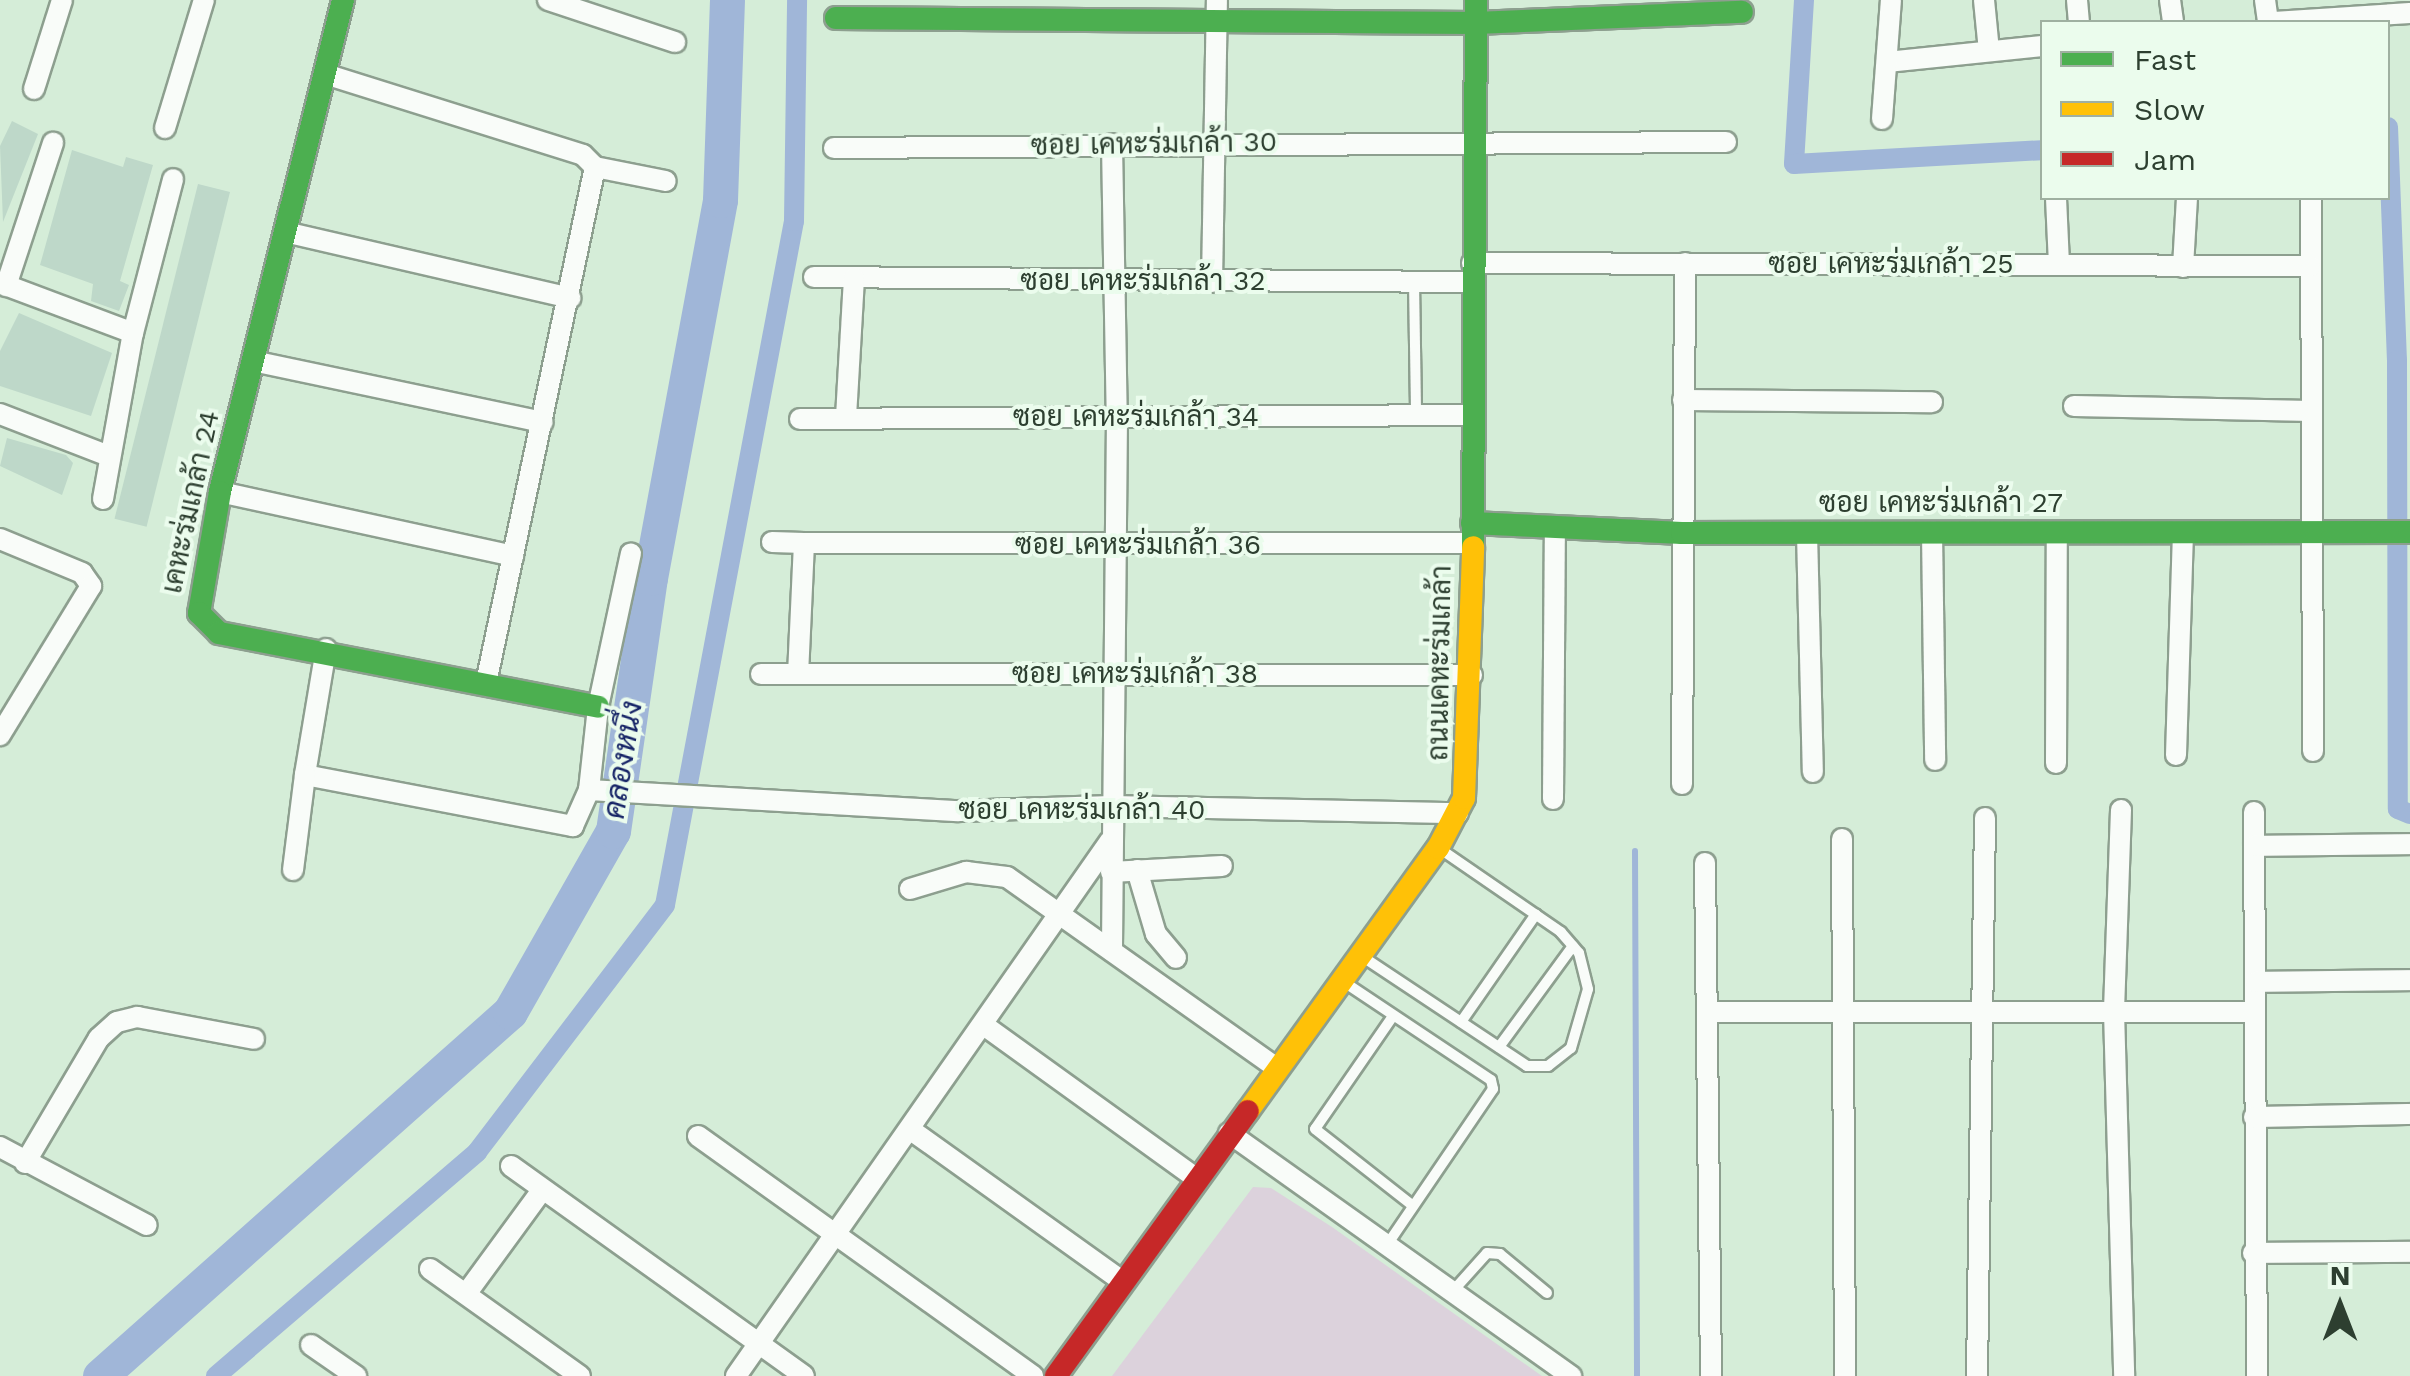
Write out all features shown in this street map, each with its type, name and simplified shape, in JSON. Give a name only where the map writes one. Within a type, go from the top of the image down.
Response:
[{"type":"street","points":[[34,89],[62,0]]},
{"type":"street","points":[[165,128],[204,0]]},
{"type":"street","name":"เคหะร่มเกล้า 24","points":[[344,0],[220,492],[198,596],[206,627],[598,707]]},
{"type":"street","points":[[548,0],[676,42]]},
{"type":"street","points":[[1882,119],[1891,0]]},
{"type":"street","points":[[1984,0],[1988,52]]},
{"type":"street","points":[[2284,20],[2366,7],[2410,13]]},
{"type":"street","points":[[836,18],[962,10],[1742,12]]},
{"type":"street","points":[[1212,282],[1210,143],[1217,10]]},
{"type":"street","name":"ถนนเคหะร่มเกล้า","points":[[1056,1376],[1438,848],[1458,814],[1470,769],[1476,12]]},
{"type":"street","points":[[1887,62],[2040,46]]},
{"type":"street","points":[[325,74],[583,155],[596,167],[666,181]]},
{"type":"street","name":"ซอย เคหะร่มเกล้า 30","points":[[834,148],[1726,142]]},
{"type":"street","points":[[54,143],[3,285],[133,333]]},
{"type":"street","points":[[1112,144],[1117,418],[1110,841],[1112,951]]},
{"type":"street","points":[[486,683],[596,167]]},
{"type":"street","points":[[103,499],[133,333],[174,180]]},
{"type":"street","points":[[2056,200],[2059,264]]},
{"type":"street","points":[[2184,267],[2187,200]]},
{"type":"street","points":[[2311,200],[2313,751]]},
{"type":"street","points":[[285,232],[570,298]]},
{"type":"street","points":[[1682,784],[1685,262]]},
{"type":"street","name":"ซอย เคหะร่มเกล้า 25","points":[[1472,272],[1685,262],[2310,266]]},
{"type":"street","name":"ซอย เคหะร่มเกล้า 32","points":[[814,276],[1116,283],[1414,282],[1472,272]]},
{"type":"street","points":[[846,418],[854,278]]},
{"type":"street","points":[[253,361],[543,422]]},
{"type":"street","points":[[1683,400],[1932,402]]},
{"type":"street","points":[[2074,406],[2312,411]]},
{"type":"street","points":[[0,414],[109,456]]},
{"type":"street","name":"ซอย เคหะร่มเกล้า 34","points":[[800,419],[1472,414]]},
{"type":"street","points":[[220,492],[514,556]]},
{"type":"street","points":[[1553,799],[1555,527]]},
{"type":"street","name":"ซอย เคหะร่มเกล้า 27","points":[[1472,533],[1555,527],[1682,534],[2408,532]]},
{"type":"street","points":[[1932,532],[1935,760]]},
{"type":"street","name":"ซอย เคหะร่มเกล้า 36","points":[[772,542],[1117,546],[1472,533]]},
{"type":"street","points":[[1807,533],[1813,772]]},
{"type":"street","points":[[2056,763],[2057,533]]},
{"type":"street","points":[[2176,755],[2184,533]]},
{"type":"street","points":[[0,539],[82,573],[90,594],[0,735]]},
{"type":"street","points":[[798,673],[804,543]]},
{"type":"street","points":[[305,775],[564,828],[578,822],[591,790],[598,707],[630,553]]},
{"type":"street","points":[[293,870],[326,650]]},
{"type":"street","name":"ซอย เคหะร่มเกล้า 38","points":[[761,674],[1472,675]]},
{"type":"street","name":"ซอย เคหะร่มเกล้า 40","points":[[591,790],[706,800],[958,811],[1112,806],[1458,814]]},
{"type":"street","points":[[2121,810],[2114,1010],[2124,1376]]},
{"type":"street","points":[[2254,812],[2253,1252],[2257,1376]]},
{"type":"street","points":[[1977,1376],[1985,818]]},
{"type":"street","points":[[1842,839],[1845,1376]]},
{"type":"street","points":[[736,1376],[985,1026],[1072,921],[1110,841]]},
{"type":"street","points":[[2254,846],[2410,844]]},
{"type":"street","points":[[1705,863],[1710,1012],[1711,1376]]},
{"type":"street","points":[[1111,872],[1222,866]]},
{"type":"street","points":[[1137,870],[1156,934],[1176,958]]},
{"type":"street","points":[[910,889],[966,872],[1007,877],[1278,1069]]},
{"type":"street","points":[[2256,982],[2410,980]]},
{"type":"street","points":[[1710,1012],[2255,1012]]},
{"type":"street","points":[[26,1162],[99,1038],[116,1022],[136,1018],[254,1039]]},
{"type":"street","points":[[985,1026],[1197,1179]]},
{"type":"street","points":[[2254,1118],[2410,1114]]},
{"type":"street","points":[[911,1130],[1123,1282]]},
{"type":"street","points":[[1229,1134],[1390,1242],[1560,1373]]},
{"type":"street","points":[[698,1136],[1033,1376]]},
{"type":"street","points":[[0,1147],[148,1225]]},
{"type":"street","points":[[511,1166],[804,1376]]},
{"type":"street","points":[[466,1294],[542,1190]]},
{"type":"street","points":[[2253,1252],[2410,1252]]},
{"type":"street","points":[[430,1269],[580,1376]]},
{"type":"street","points":[[311,1344],[356,1376]]},
{"type":"lane","points":[[1414,282],[1416,415]]},
{"type":"lane","points":[[1361,955],[1499,1047],[1538,1067],[1571,1048],[1588,989],[1573,946],[1536,914],[1438,848]]},
{"type":"lane","points":[[1461,1022],[1536,914]]},
{"type":"lane","points":[[1499,1047],[1573,946]]},
{"type":"lane","points":[[1342,980],[1491,1080],[1493,1089],[1390,1242]]},
{"type":"lane","points":[[1393,1016],[1314,1129],[1412,1204]]},
{"type":"lane","points":[[1452,1292],[1486,1252],[1500,1254],[1547,1293]]},
{"type":"shaded area","points":[[1253,1187],[1271,1188],[1332,1227],[1542,1376],[1112,1376]]},
{"type":"building","points":[[12,121],[38,134],[3,222],[0,146]]},
{"type":"building","points":[[72,150],[123,167],[126,157],[153,165],[120,281],[129,285],[119,311],[91,301],[93,284],[40,265]]},
{"type":"building","points":[[198,184],[230,192],[147,527],[115,519]]},
{"type":"building","points":[[19,313],[112,353],[91,416],[0,386],[0,351]]},
{"type":"building","points":[[7,438],[66,455],[73,463],[62,495],[0,466]]},
{"type":"waterway","name":"คลองหนึ่ง","points":[[100,1376],[510,1012],[613,831],[650,578],[720,200],[727,0]]},
{"type":"waterway","points":[[216,1376],[477,1152],[665,905],[794,221],[797,0]]},
{"type":"waterway","points":[[1804,0],[1794,164],[2040,150]]},
{"type":"waterway","points":[[2390,179],[2397,360],[2398,809],[2410,814]]},
{"type":"waterway","points":[[1635,851],[1637,1376]]},
{"type":"traffic: fast","points":[[343,0],[220,492],[199,613],[219,633],[598,707]]},
{"type":"traffic: fast","points":[[1473,547],[1476,0]]},
{"type":"traffic: fast","points":[[836,18],[1476,23],[1742,12]]},
{"type":"traffic: fast","points":[[1472,523],[1682,533],[2410,532]]},
{"type":"traffic: slow","points":[[1248,1111],[1438,848],[1464,798],[1473,547]]},
{"type":"traffic: jam","points":[[1056,1376],[1248,1111]]}]
